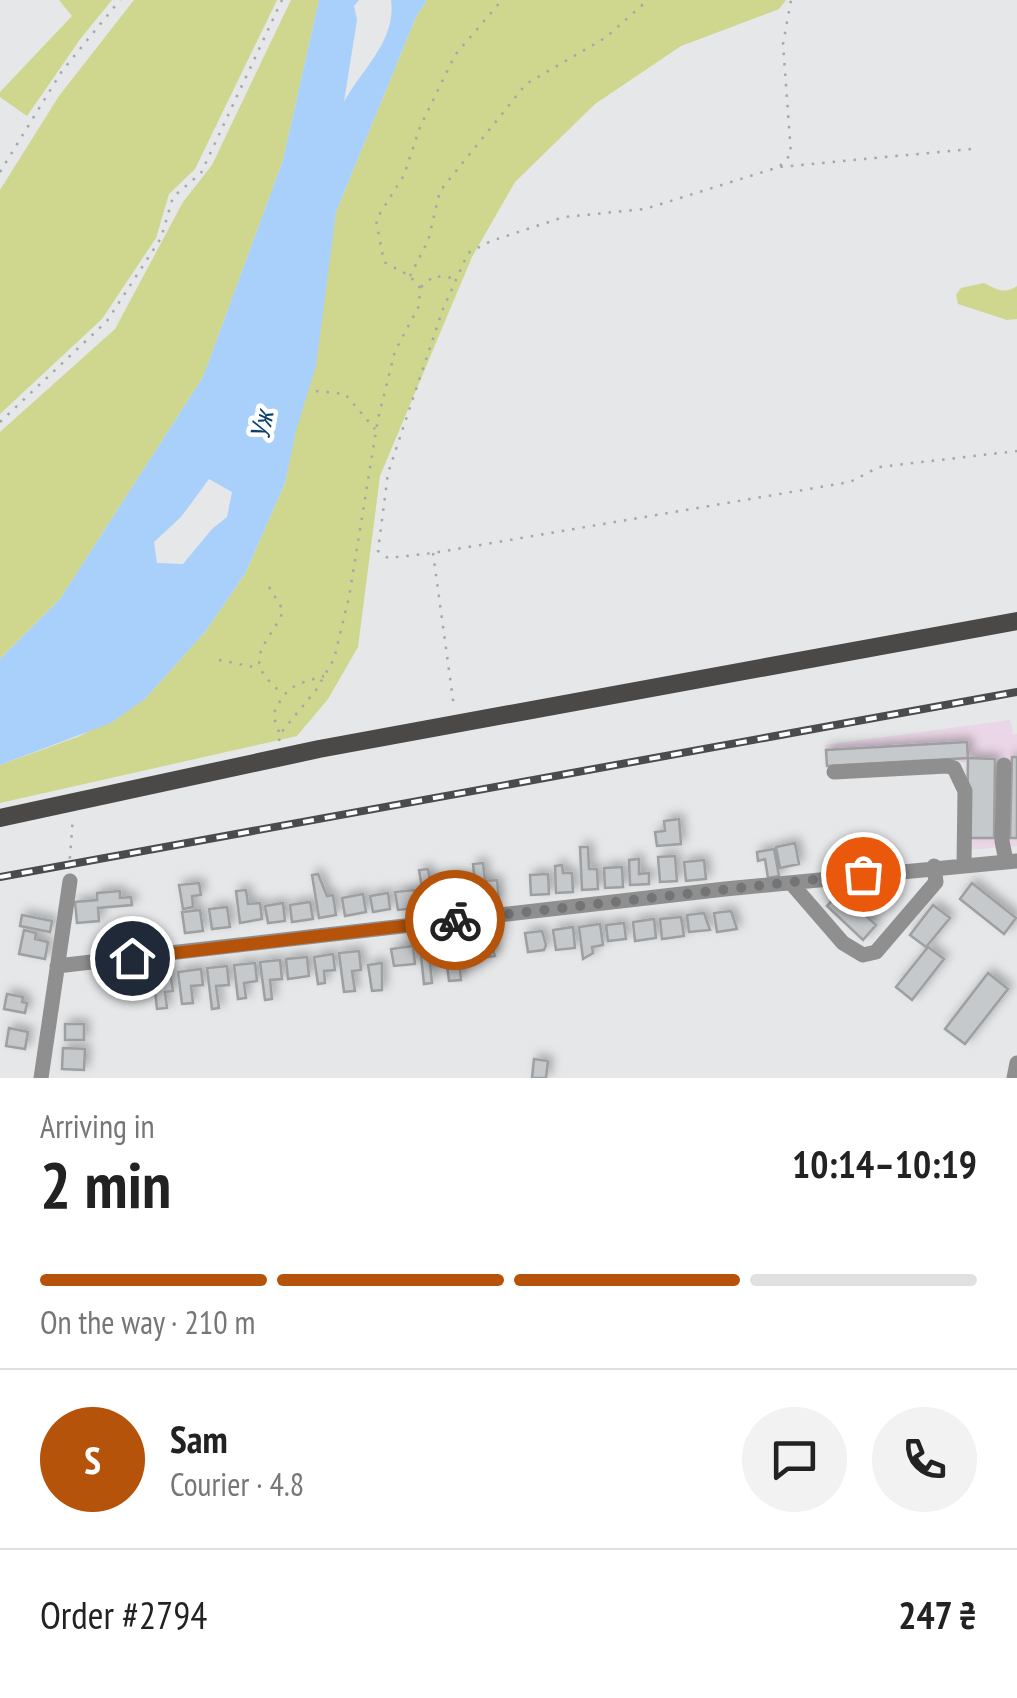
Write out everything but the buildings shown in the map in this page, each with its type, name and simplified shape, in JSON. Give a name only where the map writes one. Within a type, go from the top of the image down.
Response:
[{"type":"main road","points":[[0,818],[279,758],[1017,621]]},
{"type":"street","points":[[57,966],[934,866],[1012,861],[1002,841],[1004,765]]},
{"type":"street","points":[[834,772],[954,768],[965,790],[964,865]]},
{"type":"street","points":[[791,883],[843,943],[862,955],[876,952],[936,882],[934,866]]},
{"type":"street","points":[[41,1078],[70,880]]},
{"type":"street","points":[[1014,1078],[1017,1063]]},
{"type":"path","points":[[0,172],[62,71],[120,0]]},
{"type":"path","points":[[0,422],[107,321],[161,238],[173,197],[201,173],[282,0]]},
{"type":"path","points":[[280,734],[334,659],[349,597],[376,430],[395,351],[419,306],[420,288],[410,276],[384,262],[376,220],[404,175],[420,128],[455,55],[502,0]]},
{"type":"path","points":[[410,276],[428,240],[440,191],[526,84],[605,38],[648,0]]},
{"type":"path","points":[[779,167],[792,154],[783,44],[791,0]]},
{"type":"path","points":[[972,149],[779,167],[646,209],[564,218],[490,241],[468,253],[388,474],[378,551],[388,558],[433,553],[850,482],[879,467],[1017,451]]},
{"type":"path","points":[[420,288],[434,276],[456,278]]},
{"type":"path","points":[[316,391],[345,394],[376,430]]},
{"type":"path","points":[[433,553],[457,724]]},
{"type":"path","points":[[260,669],[259,654],[281,620],[283,610],[269,587]]},
{"type":"path","points":[[219,660],[260,669],[282,694]]},
{"type":"path","points":[[279,758],[280,734],[273,715],[282,694],[294,684],[324,676]]},
{"type":"path","points":[[70,880],[69,840],[76,801]]},
{"type":"shaded area","points":[[1010,720],[1013,734],[1017,734],[1017,846],[966,850],[966,762],[827,769],[825,745]]},
{"type":"green space","points":[[59,0],[112,0],[27,116],[0,97],[0,92],[72,16]]},
{"type":"green space","points":[[134,0],[277,0],[195,169],[169,194],[156,238],[102,319],[0,414],[0,190],[59,96]]},
{"type":"green space","points":[[291,0],[319,0],[283,160],[203,377],[60,599],[0,659],[0,432],[115,329],[183,202],[212,165]]},
{"type":"green space","points":[[427,0],[786,0],[779,9],[681,46],[595,104],[515,182],[472,257],[380,476],[358,647],[328,699],[297,736],[0,803],[0,765],[80,736],[145,699],[205,632],[245,574],[285,483],[336,212],[416,17]]},
{"type":"green space","points":[[984,283],[1004,291],[1017,286],[1017,319],[1007,320],[958,304],[956,295],[961,288]]},
{"type":"water","name":"Уж","points":[[319,0],[359,0],[354,6],[357,20],[344,102],[389,28],[391,0],[427,0],[416,17],[336,212],[316,366],[285,483],[245,574],[205,632],[145,699],[111,723],[0,765],[0,659],[60,599],[203,377],[283,160]],"holes":[[[209,479],[232,492],[227,517],[183,564],[157,563],[154,542],[181,517]]]},
{"type":"railway","points":[[0,877],[1017,692]]},
{"type":"way so far","points":[[455,920],[863,874]]},
{"type":"route","points":[[132,958],[455,920]]}]
